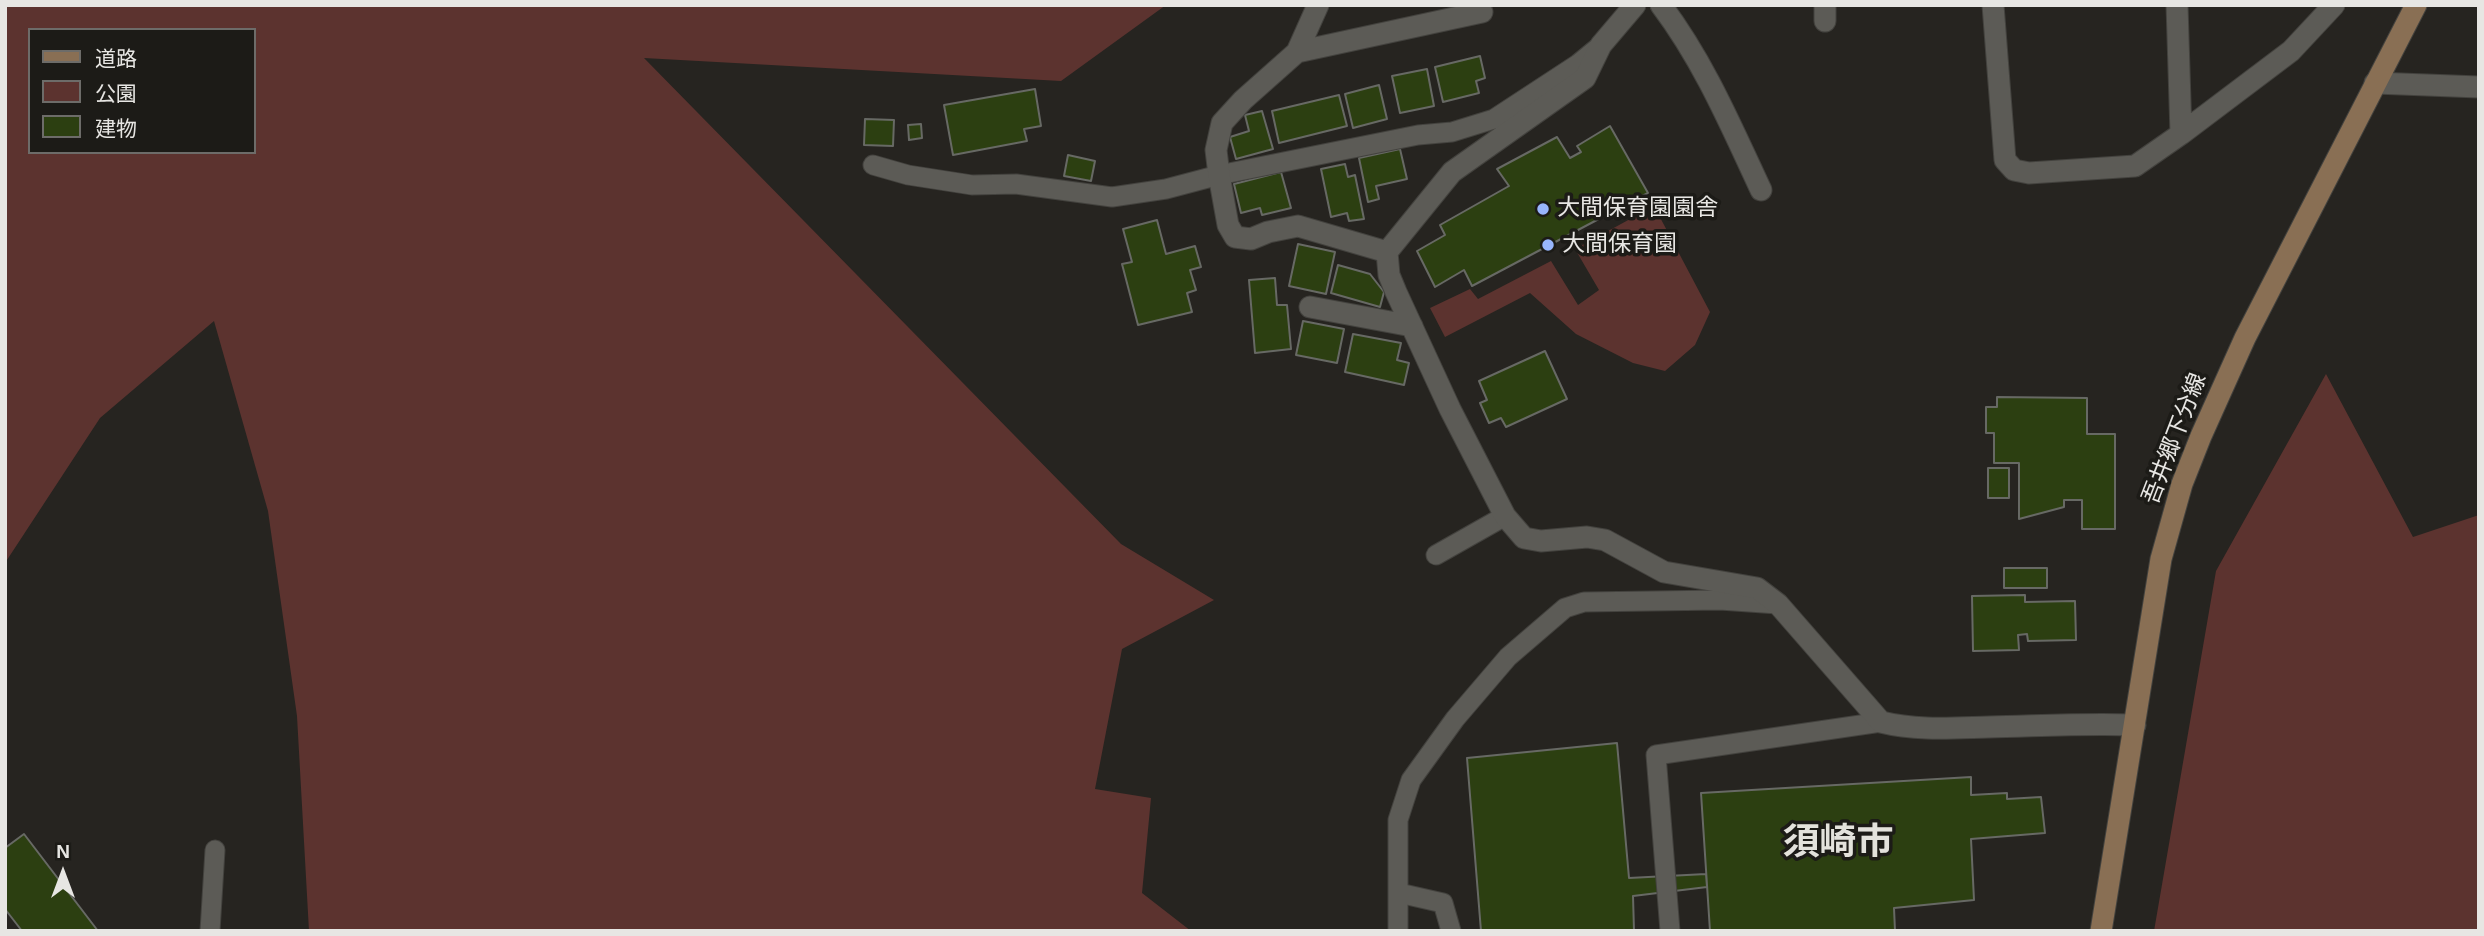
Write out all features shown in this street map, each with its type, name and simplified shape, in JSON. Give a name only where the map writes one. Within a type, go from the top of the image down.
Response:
[{"type":"main road","name":"吾井郷下分線","points":[[2101,931],[2161,559],[2187,471],[2245,338],[2417,5]]},
{"type":"street","points":[[1318,5],[1297,52],[1242,100],[1222,123],[1216,150],[1228,225],[1236,237],[1251,239],[1268,232],[1298,226],[1387,252]]},
{"type":"street","points":[[1635,5],[1601,45],[1585,78],[1452,172],[1387,252],[1389,275],[1450,409],[1504,516],[1524,538],[1541,541],[1587,537],[1605,540],[1664,572],[1757,588],[1778,604],[1881,722],[1902,727],[1935,729],[2135,725]]},
{"type":"street","points":[[1661,5],[1682,33],[1708,78],[1761,190]]},
{"type":"street","points":[[1993,5],[2005,160],[2014,170],[2029,173],[2135,166],[2291,51],[2334,5]]},
{"type":"street","points":[[2177,5],[2181,134]]},
{"type":"street","points":[[1297,52],[1482,12]]},
{"type":"street","points":[[2375,83],[2479,87]]},
{"type":"street","points":[[1310,307],[1412,326]]},
{"type":"lane","points":[[873,165],[943,182],[972,186],[1016,184],[1112,197],[1166,189],[1219,175],[1418,135],[1452,132],[1494,118],[1578,64],[1601,45]]},
{"type":"lane","points":[[1436,555],[1504,516]]},
{"type":"lane","points":[[1398,931],[1398,820],[1411,779],[1455,719],[1508,657],[1565,608],[1584,602],[1636,599],[1778,604]]},
{"type":"lane","points":[[1670,931],[1656,755],[1881,722]]},
{"type":"lane","points":[[211,931],[215,850]]},
{"type":"lane","points":[[1399,893],[1443,903],[1451,931]]},
{"type":"green space","points":[[5,5],[1166,5],[1061,81],[644,58],[1121,544],[1214,600],[1122,649],[1095,789],[1151,798],[1142,893],[1191,931],[309,931],[297,716],[268,511],[214,321],[100,418],[5,563]]},
{"type":"green space","points":[[1654,206],[1710,312],[1695,345],[1665,371],[1633,363],[1576,334],[1530,293],[1445,337],[1430,308],[1470,289],[1478,299],[1551,261],[1578,305],[1599,290],[1575,249]]},
{"type":"green space","points":[[2326,374],[2413,537],[2479,515],[2479,931],[2154,931],[2216,571]]},
{"type":"building","points":[[1480,56],[1485,78],[1476,81],[1479,93],[1443,102],[1435,67]]},
{"type":"building","points":[[1427,69],[1434,106],[1400,113],[1392,76]]},
{"type":"building","points":[[1379,85],[1387,119],[1353,128],[1345,94]]},
{"type":"building","points":[[1035,89],[1041,126],[1024,129],[1027,141],[953,155],[944,105]]},
{"type":"building","points":[[1339,95],[1347,126],[1279,143],[1272,111]]},
{"type":"building","points":[[1262,111],[1273,149],[1236,159],[1230,137],[1249,131],[1245,115]]},
{"type":"building","points":[[865,119],[894,120],[893,146],[864,145]]},
{"type":"building","points":[[921,124],[922,138],[909,140],[908,125]]},
{"type":"building","name":"大間保育園園舎","points":[[1610,126],[1648,193],[1472,286],[1464,270],[1435,287],[1417,251],[1445,235],[1440,225],[1509,186],[1497,169],[1557,137],[1570,158],[1581,152],[1577,146]]},
{"type":"building","points":[[1400,149],[1407,179],[1376,186],[1379,199],[1368,202],[1359,158]]},
{"type":"building","points":[[1068,155],[1095,161],[1091,181],[1064,176]]},
{"type":"building","points":[[1345,164],[1348,177],[1355,175],[1364,219],[1349,221],[1347,213],[1331,217],[1321,169]]},
{"type":"building","points":[[1281,172],[1291,208],[1262,215],[1260,208],[1241,213],[1234,184]]},
{"type":"building","points":[[1157,220],[1166,254],[1195,246],[1201,267],[1190,270],[1196,290],[1187,293],[1192,312],[1138,325],[1122,264],[1132,262],[1123,229]]},
{"type":"building","points":[[1298,244],[1335,252],[1326,294],[1289,286]]},
{"type":"building","points":[[1338,265],[1370,274],[1384,292],[1380,307],[1331,293]]},
{"type":"building","points":[[1275,278],[1277,305],[1287,305],[1291,349],[1255,353],[1249,280]]},
{"type":"building","points":[[1303,321],[1344,329],[1337,363],[1296,355]]},
{"type":"building","points":[[1353,334],[1401,343],[1397,360],[1409,363],[1404,385],[1345,372]]},
{"type":"building","points":[[1545,351],[1567,399],[1506,427],[1501,418],[1489,423],[1480,403],[1487,400],[1479,381]]},
{"type":"building","points":[[1997,397],[2087,398],[2087,434],[2115,434],[2115,529],[2082,529],[2082,500],[2064,500],[2064,507],[2019,519],[2019,463],[1994,463],[1994,433],[1986,433],[1986,407],[1997,407]]},
{"type":"building","points":[[1988,468],[2009,468],[2009,498],[1988,498]]},
{"type":"building","points":[[2004,568],[2047,568],[2047,588],[2004,588]]},
{"type":"building","points":[[2025,595],[2025,602],[2075,601],[2076,640],[2028,641],[2027,634],[2018,635],[2019,650],[1973,651],[1972,596]]},
{"type":"building","points":[[1617,743],[1629,878],[1706,874],[1707,887],[1633,896],[1634,931],[1481,931],[1467,758]]},
{"type":"building","points":[[1971,777],[1971,795],[2007,793],[2007,799],[2041,797],[2045,833],[1971,839],[1974,900],[1894,908],[1895,931],[1710,931],[1701,793]]},
{"type":"building","points":[[24,834],[98,931],[22,931],[5,909],[5,848]]},
{"type":"place","name":"大間保育園園舎","points":[[1543,209]]},
{"type":"place","name":"大間保育園","points":[[1548,245]]},
{"type":"district","name":"須崎市","points":[[1838,844]]}]
